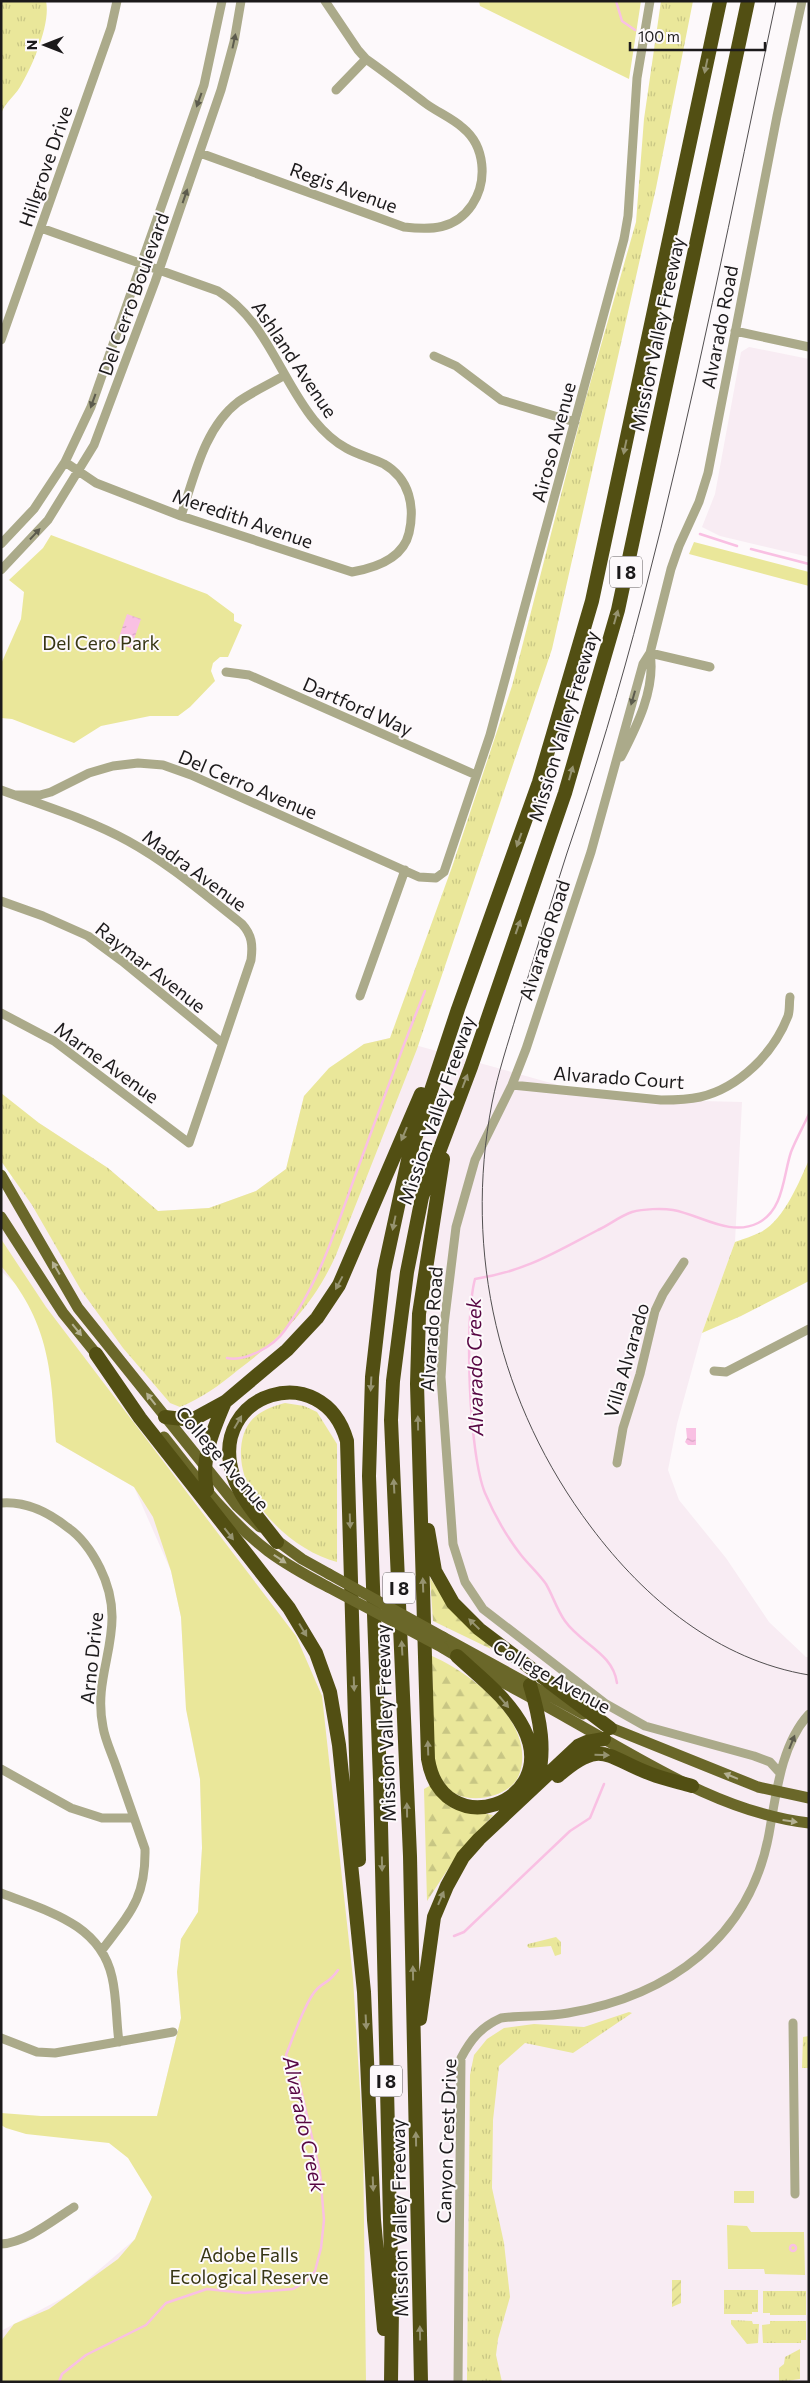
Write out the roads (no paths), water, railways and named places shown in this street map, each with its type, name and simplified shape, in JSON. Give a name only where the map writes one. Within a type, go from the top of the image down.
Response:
[{"type":"highway","name":"Mission Valley Freeway","points":[[390,2382],[392,2308],[380,1800],[369,1486],[369,1421],[374,1348],[384,1271],[408,1160],[458,1009],[540,782],[592,602],[720,1]]},
{"type":"highway","name":"Mission Valley Freeway","points":[[421,2382],[415,2057],[406,1743],[391,1420],[393,1381],[407,1272],[422,1197],[471,1067],[565,793],[618,610],[748,1]]},
{"type":"highway","points":[[165,1417],[192,1420],[224,1402],[287,1350],[317,1318],[339,1285],[458,1009]]},
{"type":"highway","points":[[448,1126],[419,1314],[417,1384],[418,1457],[428,1759],[431,1773],[444,1794],[456,1803],[475,1808],[496,1805],[506,1801],[522,1786],[528,1775],[531,1753],[524,1731],[516,1715],[497,1693],[457,1656]]},
{"type":"highway","points":[[96,1354],[140,1418],[286,1604],[316,1652],[330,1692],[337,1725],[364,1992]]},
{"type":"highway","points":[[277,1542],[238,1487],[230,1464],[230,1441],[235,1426],[250,1406],[272,1395],[292,1392],[308,1395],[324,1404],[343,1429],[347,1441],[360,1895],[374,2220],[390,2382]]},
{"type":"highway","points":[[207,1490],[203,1475],[204,1464],[224,1402]]},
{"type":"highway","points":[[415,2057],[434,1917],[444,1891],[457,1869],[469,1849],[578,1746],[607,1734],[479,1629],[453,1603],[436,1571],[418,1457]]},
{"type":"highway","points":[[530,1685],[535,1701],[543,1751],[536,1786]]},
{"type":"highway","points":[[457,1869],[558,1775],[584,1757],[600,1754],[616,1757],[650,1774],[692,1786]]},
{"type":"main road","name":"College Avenue","points":[[1,1175],[78,1308],[237,1506],[277,1542],[302,1560],[443,1642],[457,1656],[535,1701],[607,1734],[758,1787],[809,1798]]},
{"type":"main road","name":"College Avenue","points":[[1,1217],[63,1313],[234,1522],[267,1551],[291,1567],[328,1587],[530,1685],[692,1786],[752,1812],[772,1818],[809,1823]]},
{"type":"street","name":"Hillgrove Drive","points":[[1,340],[111,28],[117,1]]},
{"type":"street","name":"Del Cerro Boulevard","points":[[1,544],[34,509],[65,462],[91,407],[204,86],[222,1]]},
{"type":"street","name":"Del Cerro Boulevard","points":[[1,570],[48,520],[80,471],[108,414],[221,90],[234,42],[241,1]]},
{"type":"street","points":[[326,1],[366,59],[336,90]]},
{"type":"street","name":"Airoso Avenue","points":[[436,878],[448,866],[507,674],[628,216],[637,78],[650,1]]},
{"type":"street","name":"Alvarado Road","points":[[780,1773],[770,1762],[645,1726],[606,1704],[490,1616],[476,1600],[460,1573],[453,1544],[441,1377],[444,1325],[456,1227],[468,1182],[476,1160],[512,1085],[526,1049],[588,861],[615,767],[623,731],[643,664],[650,653],[671,569],[705,485],[777,116],[802,1]]},
{"type":"street","name":"Regis Avenue","points":[[200,153],[404,227],[430,230],[445,227],[454,222],[472,206],[481,187],[482,160],[476,144],[464,128],[426,104],[366,59]]},
{"type":"street","name":"Ashland Avenue","points":[[41,228],[218,290],[235,301],[250,318],[313,419],[328,435],[346,448],[384,464],[405,484],[413,507],[413,518],[408,539]]},
{"type":"street","points":[[735,331],[809,347]]},
{"type":"street","points":[[434,356],[450,362],[501,400],[575,422]]},
{"type":"street","points":[[181,516],[208,441],[219,422],[238,402],[285,374]]},
{"type":"street","name":"Meredith Avenue","points":[[65,462],[96,483],[181,516],[352,572],[371,568],[387,561],[408,539]]},
{"type":"street","points":[[650,653],[710,667]]},
{"type":"street","name":"Dartford Way","points":[[226,672],[249,675],[476,776]]},
{"type":"street","name":"Del Cerro Avenue","points":[[15,795],[40,795],[51,792],[89,773],[113,766],[138,763],[156,764],[192,775],[419,877],[436,878]]},
{"type":"street","name":"Madra Avenue","points":[[1,790],[76,816],[144,851],[176,871],[242,924],[252,938],[251,960],[222,1043]]},
{"type":"street","points":[[360,996],[405,870]]},
{"type":"street","name":"Raymar Avenue","points":[[1,901],[43,916],[88,936],[122,961],[222,1043]]},
{"type":"street","name":"Alvarado Court","points":[[512,1085],[661,1100],[686,1100],[702,1097],[719,1090],[747,1073],[774,1045],[789,1014],[790,997]]},
{"type":"street","name":"Marne Avenue","points":[[1,1013],[54,1041],[189,1143],[222,1043]]},
{"type":"street","name":"Villa Alvarado","points":[[617,1463],[655,1311],[684,1262]]},
{"type":"street","points":[[714,1371],[726,1372],[809,1329]]},
{"type":"street","name":"Arno Drive","points":[[1,1503],[14,1502],[35,1508],[54,1517],[71,1529],[92,1552],[107,1582],[114,1621],[100,1705],[103,1728],[144,1849],[143,1885],[138,1900],[125,1921],[102,1950]]},
{"type":"street","points":[[777,1792],[780,1773],[797,1730],[809,1714]]},
{"type":"street","points":[[1,1769],[71,1808],[102,1818],[134,1818]]},
{"type":"street","name":"Canyon Crest Drive","points":[[458,2382],[461,2058],[469,2042],[480,2031],[500,2018],[568,2013],[614,2001],[651,1988],[694,1961],[726,1932],[742,1907],[757,1876],[777,1792]]},
{"type":"street","points":[[1,1894],[69,1919],[87,1933],[102,1950],[112,1978],[119,2042]]},
{"type":"street","points":[[793,2023],[795,2194]]},
{"type":"street","points":[[1,2038],[36,2052],[55,2053],[173,2032]]},
{"type":"street","points":[[1,2244],[8,2244],[29,2235],[74,2207]]},
{"type":"water","points":[[127,614],[141,619],[131,648],[117,643]]},
{"type":"water","points":[[686,1428],[696,1428],[696,1445],[688,1445],[685,1442],[687,1438]]},
{"type":"waterway","points":[[616,1],[622,21],[635,30]]},
{"type":"waterway","name":"Alvarado Creek","points":[[700,534],[737,546]]},
{"type":"waterway","name":"Alvarado Creek","points":[[751,549],[809,564]]},
{"type":"waterway","points":[[227,1358],[243,1358],[274,1342],[297,1313],[317,1276],[425,991]]},
{"type":"waterway","name":"Alvarado Creek","points":[[617,1683],[614,1673],[603,1656],[565,1621],[546,1584],[521,1555],[506,1533],[485,1493],[475,1449],[470,1387],[470,1324],[475,1279],[493,1276],[525,1266],[553,1254],[623,1216],[636,1211],[673,1210],[716,1224],[737,1228],[758,1223],[767,1217],[778,1201],[791,1152],[809,1114]]},
{"type":"waterway","name":"Alvarado Creek","points":[[454,1936],[464,1932],[570,1831],[590,1818],[604,1784]]},
{"type":"waterway","name":"Alvarado Creek","points":[[59,2382],[62,2374],[86,2355],[146,2325],[166,2303],[207,2289],[245,2293],[293,2289],[307,2281],[315,2271],[321,2248],[324,2220],[320,2172],[299,2081],[286,2055],[300,2019],[313,1993],[331,1979],[338,1970]]},
{"type":"waterway","points":[[793,2245],[796,2248],[793,2251],[790,2248],[793,2245]]},
{"type":"tram line","points":[[776,1],[696,378],[642,603],[607,729],[535,953],[494,1092],[484,1159],[482,1215],[486,1271],[496,1326],[512,1379],[533,1430],[559,1480],[591,1527],[635,1578],[660,1602],[686,1622],[714,1641],[744,1656],[776,1667],[809,1675]]},
{"type":"park label","name":"Del Cero Park","points":[[101,642]]},
{"type":"park label","name":"Adobe Falls Ecological Reserve","points":[[249,2265]]}]
